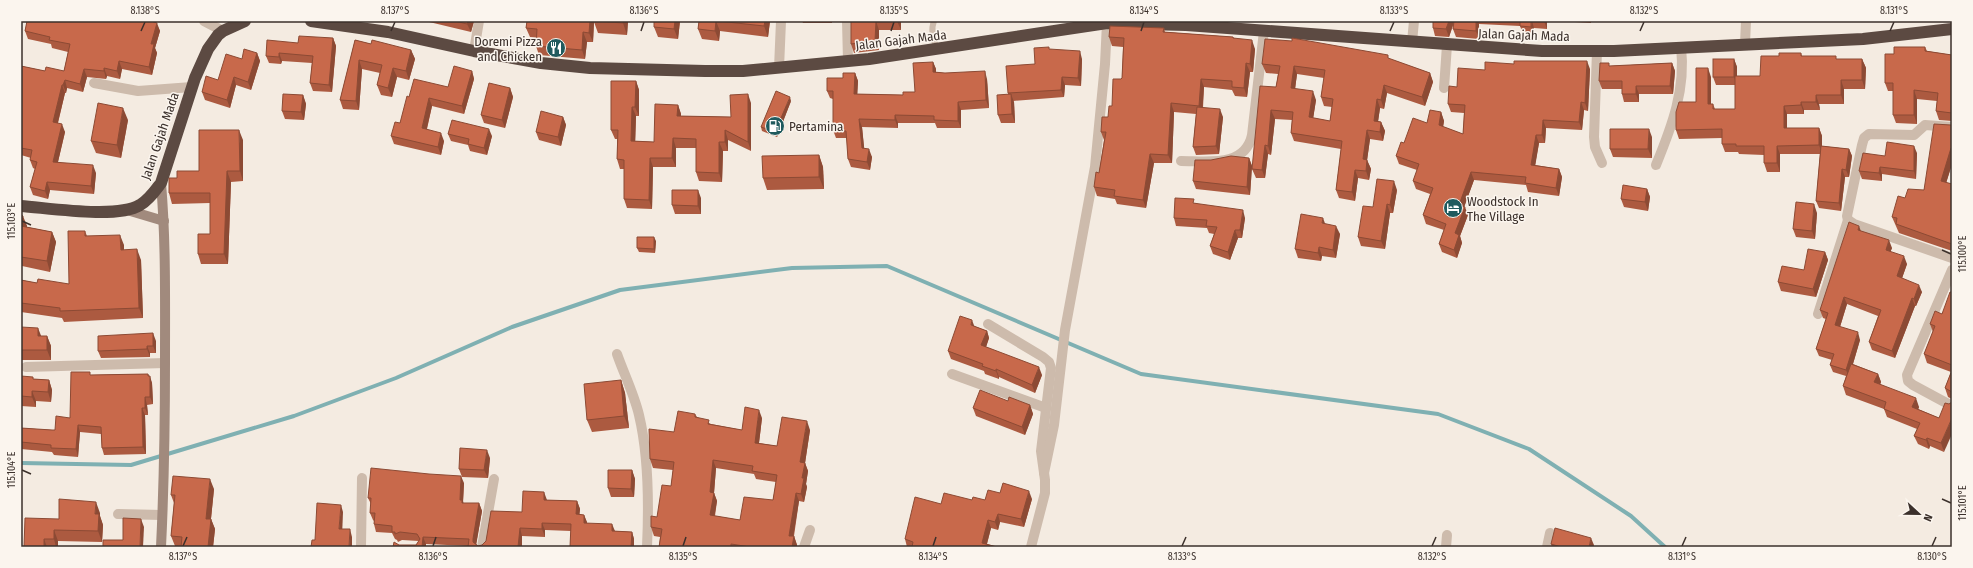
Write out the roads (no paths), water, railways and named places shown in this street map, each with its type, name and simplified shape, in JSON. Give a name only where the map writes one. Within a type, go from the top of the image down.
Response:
[{"type":"highway","name":"Jalan Gajah Mada","points":[[21,206],[99,212],[126,210],[139,206],[151,196],[161,183],[192,87],[208,49],[218,35],[223,31],[245,21]]},
{"type":"highway","name":"Jalan Gajah Mada","points":[[311,21],[388,32],[474,51],[541,63],[590,68],[705,71],[779,68],[937,50],[1088,23],[1220,24],[1264,31],[1542,51],[1596,51],[1863,39],[1952,29]]},
{"type":"street","points":[[204,21],[223,31]]},
{"type":"street","points":[[474,51],[480,21]]},
{"type":"street","points":[[779,68],[781,21]]},
{"type":"street","points":[[847,21],[848,61]]},
{"type":"street","points":[[1412,42],[1414,21]]},
{"type":"street","points":[[1745,44],[1746,21]]},
{"type":"street","points":[[1044,473],[1054,424],[1062,346],[1095,167],[1106,64],[1107,23]]},
{"type":"street","points":[[1182,161],[1224,162],[1244,151],[1249,146],[1252,136],[1264,31]]},
{"type":"street","points":[[1444,88],[1447,45]]},
{"type":"street","points":[[1656,164],[1670,132],[1681,87],[1683,69],[1681,47]]},
{"type":"street","points":[[1596,51],[1594,137],[1595,147],[1602,163]]},
{"type":"street","points":[[94,83],[138,91],[192,87]]},
{"type":"street","points":[[1818,314],[1848,220],[1848,210],[1862,145],[1866,135],[1914,135],[1925,125],[1952,127]]},
{"type":"street","points":[[160,547],[164,469],[165,363],[164,221],[161,183]]},
{"type":"street","points":[[126,210],[164,221]]},
{"type":"street","points":[[1848,220],[1858,226],[1952,258]]},
{"type":"street","points":[[1952,270],[1907,375],[1908,381],[1913,385],[1952,406]]},
{"type":"street","points":[[988,324],[1026,345],[1049,362],[1050,374],[1041,451],[1045,492],[1031,547]]},
{"type":"street","points":[[617,354],[637,407],[642,433],[647,493],[647,547]]},
{"type":"street","points":[[26,367],[165,363]]},
{"type":"street","points":[[952,374],[1046,408]]},
{"type":"street","points":[[361,547],[362,478]]},
{"type":"street","points":[[482,547],[494,479]]},
{"type":"street","points":[[118,514],[162,514]]},
{"type":"street","points":[[804,547],[810,530]]},
{"type":"street","points":[[1547,547],[1550,533]]},
{"type":"street","points":[[1446,547],[1447,535]]},
{"type":"lane","points":[[934,21],[932,26],[937,50]]},
{"type":"waterway","points":[[21,463],[131,465],[294,416],[396,378],[512,327],[620,290],[792,268],[887,266],[1141,374],[1438,414],[1529,449],[1631,516],[1665,547]]},
{"type":"place","name":"Doremi Pizza and Chicken","points":[[556,48]]},
{"type":"place","name":"Pertamina","points":[[775,126]]},
{"type":"place","name":"Woodstock In The Village","points":[[1453,208]]}]
